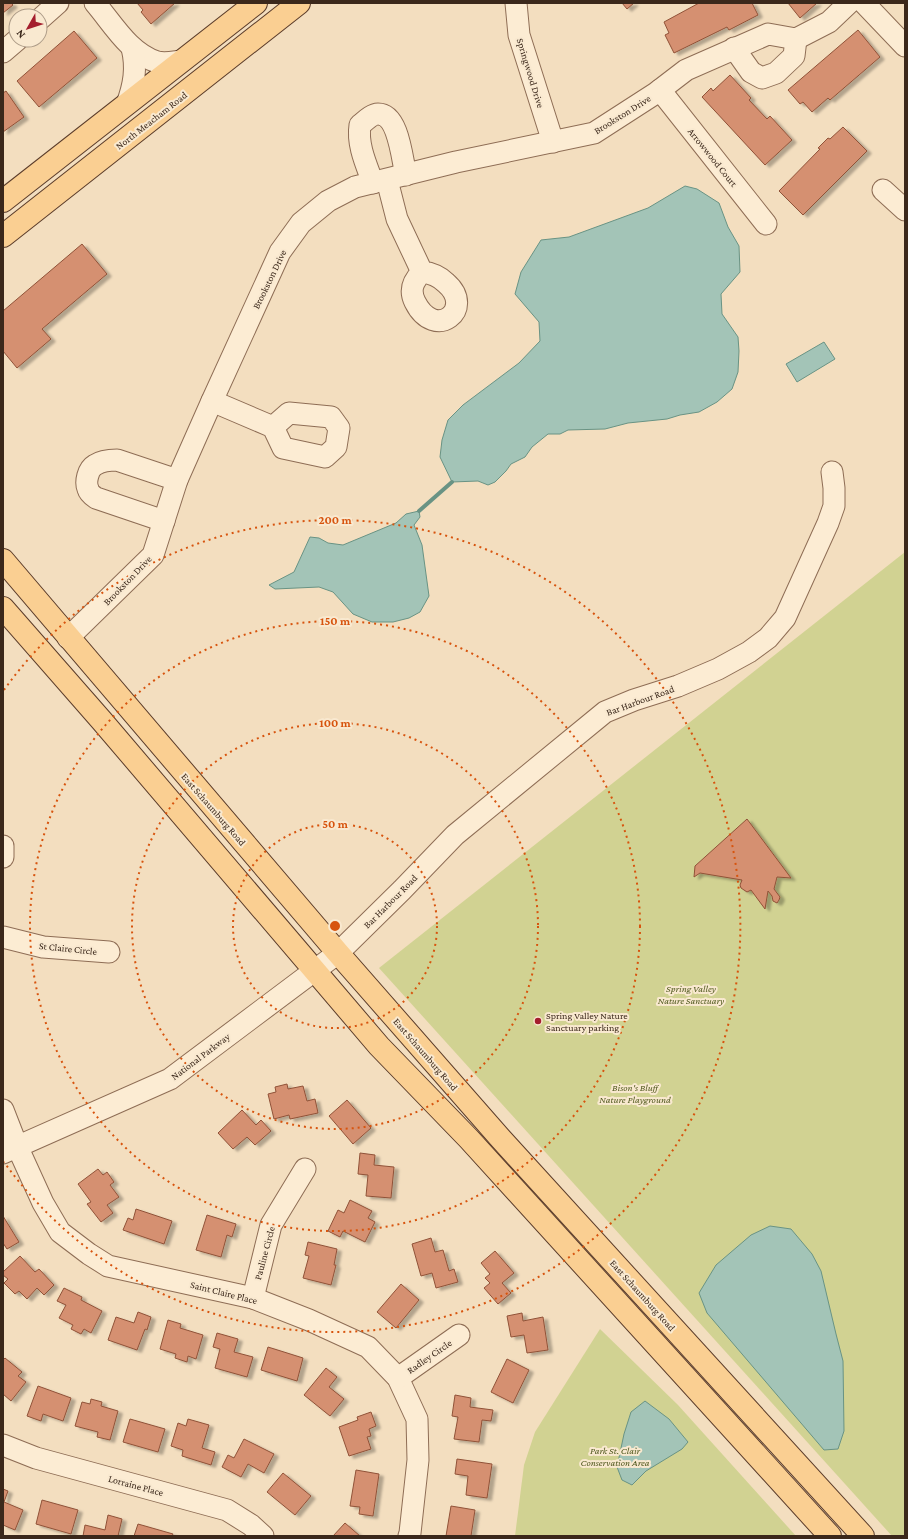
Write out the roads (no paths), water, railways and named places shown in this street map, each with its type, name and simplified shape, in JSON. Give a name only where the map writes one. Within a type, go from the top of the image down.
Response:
[{"type":"main road","points":[[3,201],[256,3]]},
{"type":"main road","name":"North Meacham Road","points":[[3,236],[299,3]]},
{"type":"main road","name":"East Schaumburg Road","points":[[3,560],[338,953],[501,1139],[863,1536]]},
{"type":"main road","points":[[3,608],[102,721],[379,1046],[478,1150],[830,1536]]},
{"type":"street","points":[[48,12],[58,3]]},
{"type":"street","points":[[96,3],[132,48],[157,62],[167,63],[182,61]]},
{"type":"street","name":"Springwood Drive","points":[[516,3],[519,35],[553,142]]},
{"type":"street","points":[[734,48],[751,72],[762,78],[776,73],[794,56],[796,39],[829,22],[849,3]]},
{"type":"street","points":[[864,3],[905,46]]},
{"type":"street","name":"Brookston Drive","points":[[68,638],[153,555],[177,480],[212,401],[280,252],[301,223],[328,201],[355,187],[456,162],[594,133],[660,90],[686,70],[768,34],[796,39]]},
{"type":"street","points":[[127,104],[132,90],[136,63],[132,48]]},
{"type":"street","name":"Arrowwood Court","points":[[660,90],[766,224]]},
{"type":"street","points":[[388,179],[397,219],[422,272]]},
{"type":"street","points":[[883,190],[905,210]]},
{"type":"street","points":[[212,401],[273,427]]},
{"type":"street","points":[[164,521],[96,498],[88,490],[86,482],[90,470],[94,465],[107,460],[117,460],[177,480]]},
{"type":"street","name":"Bar Harbour Road","points":[[338,953],[455,835],[605,712],[678,686],[718,669],[749,652],[768,638],[785,618],[828,523],[834,506],[832,472]]},
{"type":"street","points":[[3,846],[3,857]]},
{"type":"street","name":"St Claire Circle","points":[[3,937],[43,947],[109,952]]},
{"type":"street","name":"National Parkway","points":[[10,1150],[170,1079],[338,953]]},
{"type":"street","name":"Saint Claire Place","points":[[3,1110],[10,1150],[60,1232],[89,1254],[108,1266],[253,1298],[309,1320],[368,1347],[398,1378],[417,1419],[418,1460],[409,1536]]},
{"type":"street","name":"Pauline Circle","points":[[253,1298],[271,1225],[305,1169]]},
{"type":"street","name":"Radley Circle","points":[[398,1378],[459,1335]]},
{"type":"street","name":"Lorraine Place","points":[[3,1445],[36,1458],[227,1510],[251,1525],[264,1536]]},
{"type":"waterway","points":[[419,511],[452,482]]},
{"type":"place","name":"Spring Valley Nature Sanctuary parking","points":[[538,1021]]},
{"type":"park label","name":"Spring Valley Nature Sanctuary","points":[[691,994]]},
{"type":"park label","name":"Bison's Bluff Nature Playground","points":[[635,1092]]},
{"type":"park label","name":"Park St. Clair Conservation Area","points":[[615,1456]]}]
